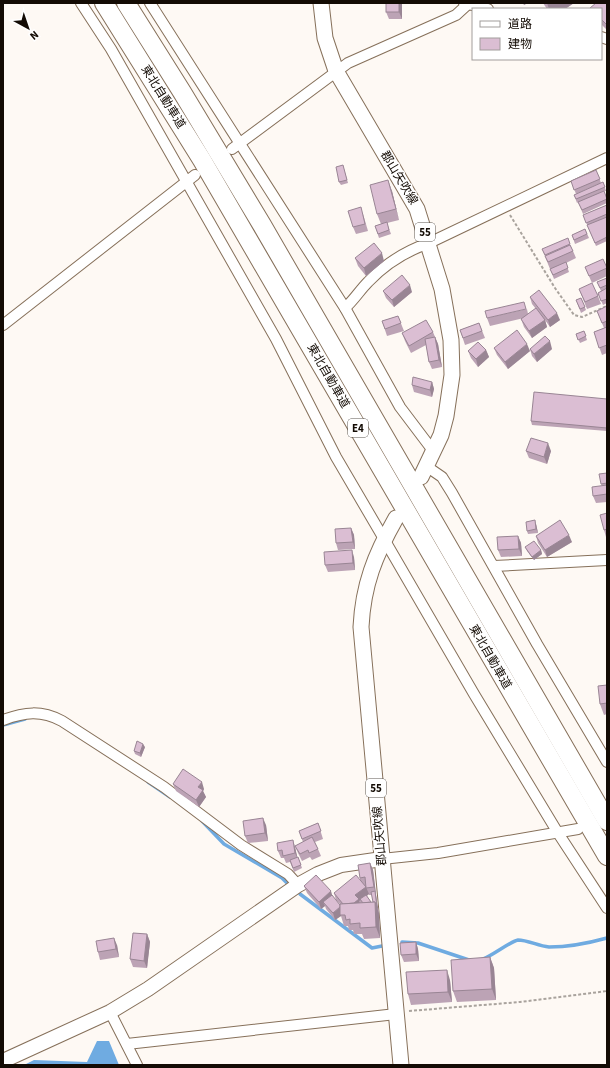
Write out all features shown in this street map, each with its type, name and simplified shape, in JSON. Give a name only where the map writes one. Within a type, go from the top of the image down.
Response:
[{"type":"highway","name":"東北自動車道","points":[[104,3],[218,187],[607,856]]},
{"type":"highway","name":"東北自動車道","points":[[126,3],[182,92],[262,225],[607,821]]},
{"type":"main road","name":"郡山矢吹線","points":[[321,3],[325,38],[336,71],[417,209],[429,243],[442,289],[452,358],[452,375],[446,416],[434,452],[423,471]]},
{"type":"main road","name":"郡山矢吹線","points":[[396,518],[384,539],[368,580],[364,596],[361,627],[401,1065]]},
{"type":"street","points":[[81,3],[111,49],[276,339],[336,457],[474,694],[558,833],[607,908]]},
{"type":"street","points":[[150,3],[345,308],[400,407],[434,452]]},
{"type":"street","points":[[232,149],[348,63],[456,15],[466,3],[484,8]]},
{"type":"street","points":[[345,308],[368,282],[394,260],[412,249],[429,243],[607,158]]},
{"type":"street","points":[[3,325],[195,175]]},
{"type":"street","points":[[423,471],[442,477],[446,482],[537,644],[607,762]]},
{"type":"street","points":[[494,566],[607,560]]},
{"type":"street","points":[[3,720],[17,715],[36,713],[47,714],[62,721],[164,787],[241,845],[288,874],[298,885]]},
{"type":"street","points":[[3,1061],[110,1012],[148,989],[298,885],[318,874],[341,865],[438,853],[578,829]]},
{"type":"street","points":[[110,1012],[137,1065]]},
{"type":"street","points":[[127,1044],[396,1013]]},
{"type":"path","points":[[506,205],[515,225],[574,315],[582,317],[607,306]]},
{"type":"path","points":[[396,1013],[520,1002],[607,991]]},
{"type":"water","points":[[97,1041],[109,1041],[119,1065],[24,1065],[34,1060],[87,1062]]},
{"type":"building","points":[[386,3],[399,3],[399,12],[386,12]]},
{"type":"building","points":[[596,3],[607,3],[607,25],[602,20],[602,8],[590,8]]},
{"type":"building","points":[[343,165],[347,180],[339,182],[336,167]]},
{"type":"building","points":[[596,170],[600,179],[574,190],[571,181]]},
{"type":"building","points":[[388,180],[396,209],[377,214],[370,185]]},
{"type":"building","points":[[603,182],[605,187],[576,199],[574,195]]},
{"type":"building","points":[[604,191],[607,199],[582,210],[578,202]]},
{"type":"building","points":[[607,205],[607,214],[586,223],[583,215]]},
{"type":"building","points":[[361,207],[365,224],[353,227],[348,211]]},
{"type":"building","points":[[607,217],[607,237],[595,243],[587,225]]},
{"type":"building","points":[[387,222],[389,230],[378,234],[375,226]]},
{"type":"building","points":[[585,229],[587,234],[574,240],[572,235]]},
{"type":"building","points":[[568,238],[570,244],[545,255],[542,249]]},
{"type":"building","points":[[374,243],[382,253],[364,268],[355,258]]},
{"type":"building","points":[[570,245],[573,251],[548,262],[545,256]]},
{"type":"building","points":[[603,259],[607,268],[589,276],[585,267]]},
{"type":"building","points":[[566,262],[568,268],[553,275],[550,269]]},
{"type":"building","points":[[402,275],[410,285],[392,300],[383,291]]},
{"type":"building","points":[[607,278],[607,285],[600,288],[597,282]]},
{"type":"building","points":[[592,283],[598,296],[585,302],[579,289]]},
{"type":"building","points":[[607,288],[607,299],[601,301],[598,293]]},
{"type":"building","points":[[539,290],[557,313],[548,320],[530,297]]},
{"type":"building","points":[[581,298],[585,307],[580,309],[576,300]]},
{"type":"building","points":[[524,302],[526,309],[487,318],[485,311]]},
{"type":"building","points":[[607,306],[607,321],[602,323],[597,311]]},
{"type":"building","points":[[536,308],[545,320],[529,331],[521,319]]},
{"type":"building","points":[[398,316],[401,323],[385,329],[382,321]]},
{"type":"building","points":[[426,320],[433,332],[409,346],[402,333]]},
{"type":"building","points":[[479,323],[482,331],[463,338],[460,330]]},
{"type":"building","points":[[607,327],[607,345],[599,348],[594,332]]},
{"type":"building","points":[[517,330],[527,344],[505,362],[494,348]]},
{"type":"building","points":[[584,331],[586,336],[578,340],[576,334]]},
{"type":"building","points":[[545,336],[550,341],[534,354],[530,349]]},
{"type":"building","points":[[435,337],[439,360],[429,362],[425,339]]},
{"type":"building","points":[[478,342],[486,350],[476,359],[468,351]]},
{"type":"building","points":[[413,377],[432,382],[430,390],[412,385]]},
{"type":"building","points":[[534,392],[607,399],[607,428],[531,421]]},
{"type":"building","points":[[531,438],[548,443],[544,457],[526,451]]},
{"type":"building","points":[[607,473],[607,483],[601,484],[599,474]]},
{"type":"building","points":[[607,485],[607,494],[593,496],[592,487]]},
{"type":"building","points":[[607,513],[607,529],[604,530],[600,515]]},
{"type":"building","points":[[535,520],[536,529],[527,531],[526,522]]},
{"type":"building","points":[[560,520],[569,535],[545,550],[536,536]]},
{"type":"building","points":[[351,528],[353,542],[336,543],[335,529]]},
{"type":"building","points":[[518,536],[519,549],[498,550],[497,537]]},
{"type":"building","points":[[534,541],[541,550],[532,557],[525,547]]},
{"type":"building","points":[[352,550],[353,563],[325,565],[324,552]]},
{"type":"building","points":[[607,685],[607,703],[600,704],[598,686]]},
{"type":"building","points":[[137,741],[143,744],[140,753],[134,751]]},
{"type":"building","points":[[183,769],[202,782],[198,787],[203,790],[196,800],[173,784]]},
{"type":"building","points":[[263,818],[265,833],[245,836],[243,821]]},
{"type":"building","points":[[318,823],[321,831],[302,839],[299,831]]},
{"type":"building","points":[[312,837],[318,849],[309,853],[308,850],[300,854],[295,846]]},
{"type":"building","points":[[293,840],[295,853],[283,856],[282,850],[278,851],[277,843]]},
{"type":"building","points":[[298,857],[301,865],[293,868],[290,860]]},
{"type":"building","points":[[370,863],[374,887],[366,888],[365,877],[360,878],[358,865]]},
{"type":"building","points":[[316,875],[331,891],[319,902],[304,886]]},
{"type":"building","points":[[356,875],[366,887],[355,895],[359,899],[354,903],[343,904],[334,893]]},
{"type":"building","points":[[375,891],[377,908],[375,902],[373,902],[371,892]]},
{"type":"building","points":[[332,895],[340,905],[340,907],[333,913],[323,902]]},
{"type":"building","points":[[366,895],[371,902],[363,903],[360,899]]},
{"type":"building","points":[[375,902],[376,927],[360,928],[360,923],[350,924],[350,919],[346,920],[345,915],[340,915],[340,904]]},
{"type":"building","points":[[133,933],[147,934],[144,961],[130,959]]},
{"type":"building","points":[[114,938],[116,949],[98,952],[96,941]]},
{"type":"building","points":[[416,942],[416,954],[401,955],[400,943]]},
{"type":"building","points":[[490,957],[492,989],[453,991],[451,960]]},
{"type":"building","points":[[447,970],[448,992],[408,994],[406,972]]},
{"type":"waterway","points":[[3,725],[25,719]]},
{"type":"waterway","points":[[148,782],[170,797]]},
{"type":"waterway","points":[[202,821],[224,844],[282,878],[287,883]]},
{"type":"waterway","points":[[300,894],[372,948],[382,946]]},
{"type":"waterway","points":[[483,959],[518,940],[549,947],[593,942],[607,938]]},
{"type":"waterway","points":[[402,942],[418,943],[469,960]]}]
